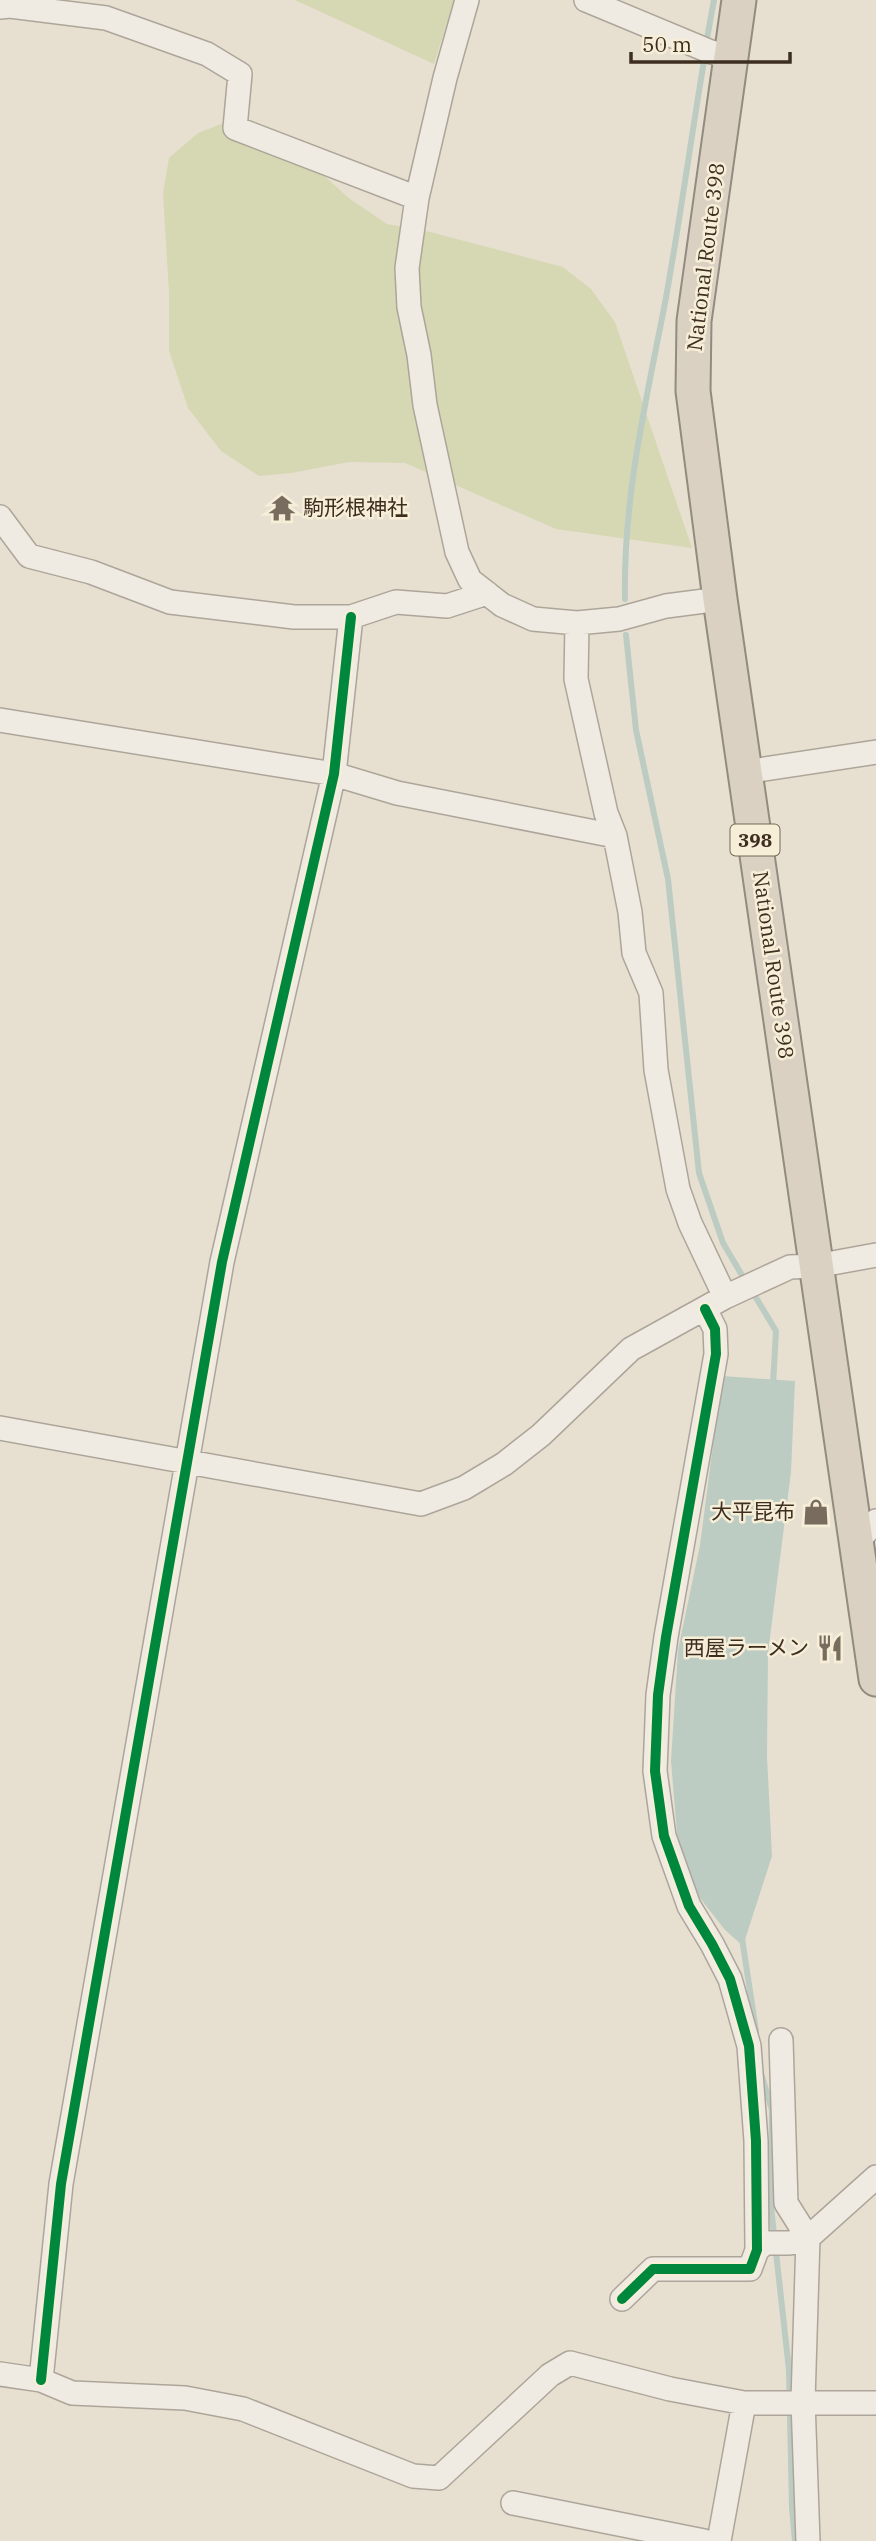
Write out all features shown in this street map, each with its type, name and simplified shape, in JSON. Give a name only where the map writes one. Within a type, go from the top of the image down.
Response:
[{"type":"highway","name":"National Route 398","points":[[739,0],[721,55],[694,321],[693,391],[720,599],[816,1265],[867,1531],[876,1679]]},
{"type":"street","points":[[467,0],[445,78],[417,198],[407,268],[409,307],[419,355],[425,405],[457,552],[470,580],[502,604],[533,619],[577,623],[619,619],[666,606],[720,599]]},
{"type":"street","points":[[586,0],[721,55]]},
{"type":"street","points":[[0,7],[106,18],[208,54],[240,74],[235,128],[417,198]]},
{"type":"street","points":[[0,517],[29,556],[91,572],[170,602],[294,617],[351,617],[396,602],[447,606],[487,593]]},
{"type":"street","points":[[41,2381],[61,2184],[222,1262],[334,774],[351,617]]},
{"type":"street","points":[[577,623],[576,679],[606,813],[615,836],[630,912],[634,953],[651,993],[656,1070],[678,1189],[690,1223],[730,1294]]},
{"type":"street","points":[[0,720],[334,774],[397,793],[615,836]]},
{"type":"street","points":[[745,772],[876,752]]},
{"type":"street","points":[[0,1428],[421,1504],[464,1488],[504,1464],[541,1435],[631,1349],[730,1294],[790,1267],[876,1255]]},
{"type":"street","points":[[622,2300],[653,2269],[750,2269],[761,2246],[749,2046],[730,1979],[689,1906],[664,1836],[655,1771],[658,1695],[664,1649],[716,1354],[715,1329],[705,1309]]},
{"type":"street","points":[[781,2040],[786,2203],[799,2241],[801,2401],[808,2541]]},
{"type":"street","points":[[761,2246],[799,2241],[876,2177]]},
{"type":"street","points":[[0,2374],[41,2381],[72,2393],[185,2398],[243,2409],[413,2476],[439,2478],[550,2375],[570,2363],[670,2389],[744,2403],[876,2403]]},
{"type":"street","points":[[719,2541],[744,2403]]},
{"type":"street","points":[[513,2503],[704,2541]]},
{"type":"green space","points":[[295,0],[454,0],[434,64]]},
{"type":"green space","points":[[239,117],[260,125],[293,148],[350,199],[387,224],[430,232],[563,267],[591,289],[615,322],[692,548],[556,529],[405,463],[349,462],[259,476],[221,451],[188,408],[169,351],[169,294],[163,193],[169,158],[198,133]]},
{"type":"shaded area","points":[[722,1376],[795,1381],[791,1472],[768,1653],[767,1756],[772,1856],[743,1946],[725,1930],[700,1898],[678,1846],[671,1761],[678,1650],[700,1545]]},
{"type":"waterway","points":[[706,44],[714,0]]},
{"type":"waterway","points":[[625,599],[625,561],[637,450],[670,272],[705,55]]},
{"type":"waterway","points":[[626,635],[636,730],[668,879],[699,1173],[723,1243],[746,1282]]},
{"type":"waterway","points":[[752,1291],[776,1331],[773,1385]]},
{"type":"waterway","points":[[742,1938],[756,2031]]},
{"type":"waterway","points":[[761,2073],[772,2110],[771,2207],[789,2370],[795,2541]]},
{"type":"cycle path","points":[[41,2380],[61,2184],[222,1262],[334,774],[351,617]]},
{"type":"cycle path","points":[[622,2299],[653,2269],[750,2269],[757,2250],[756,2141],[749,2046],[730,1979],[689,1906],[664,1836],[655,1771],[658,1695],[666,1637],[716,1354],[715,1329],[705,1309]]},
{"type":"place","name":"駒形根神社","points":[[282,508]]},
{"type":"place","name":"大平昆布","points":[[816,1512]]},
{"type":"place","name":"西屋ラーメン","points":[[830,1648]]}]
